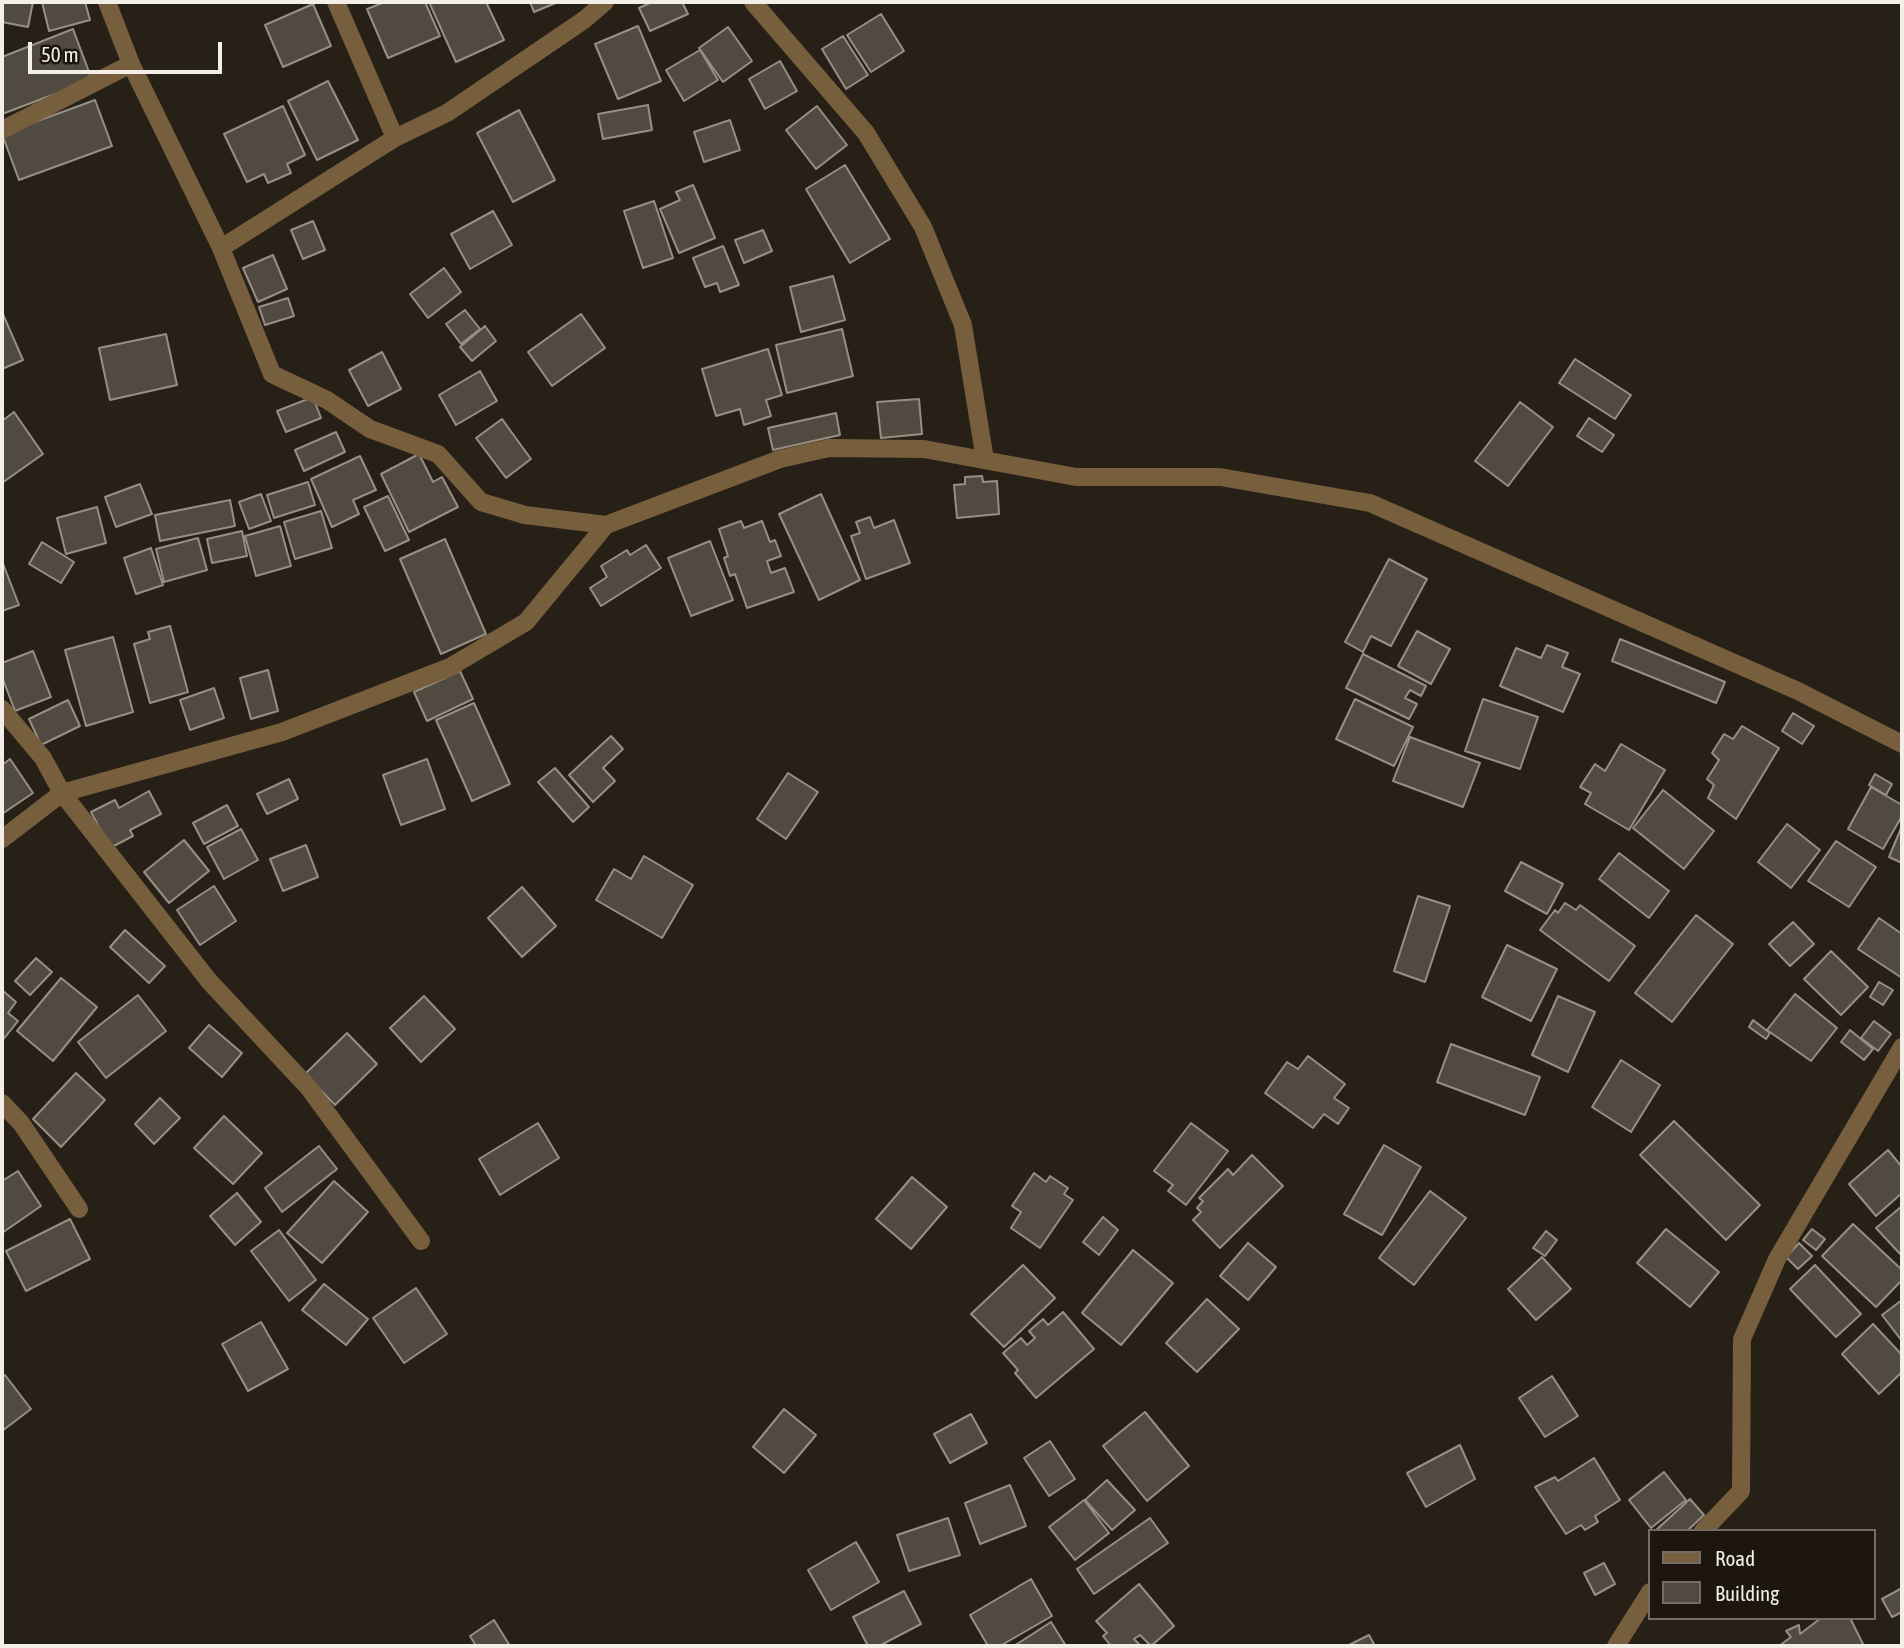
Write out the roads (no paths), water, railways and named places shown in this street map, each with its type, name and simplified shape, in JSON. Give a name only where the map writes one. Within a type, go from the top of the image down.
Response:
[{"type":"street","points":[[107,2],[131,64],[220,248],[272,374],[327,400],[370,429],[438,454],[481,502],[526,515],[606,525],[780,459],[829,448],[925,449],[1076,477],[1220,477],[1370,503],[1798,691],[1902,744]]},
{"type":"street","points":[[336,2],[395,138]]},
{"type":"street","points":[[220,248],[395,138],[447,113],[605,2]]},
{"type":"street","points":[[753,2],[866,133],[923,227],[963,325],[985,460]]},
{"type":"street","points":[[2,130],[131,64]]},
{"type":"street","points":[[2,839],[62,793],[282,732],[450,667],[526,622],[606,525]]},
{"type":"street","points":[[2,709],[43,758],[62,793],[209,981],[308,1087],[421,1241]]},
{"type":"street","points":[[1705,1529],[1741,1492],[1742,1339],[1777,1259],[1902,1047]]},
{"type":"street","points":[[2,1102],[21,1123],[79,1209]]},
{"type":"street","points":[[1616,1646],[1648,1595]]}]
